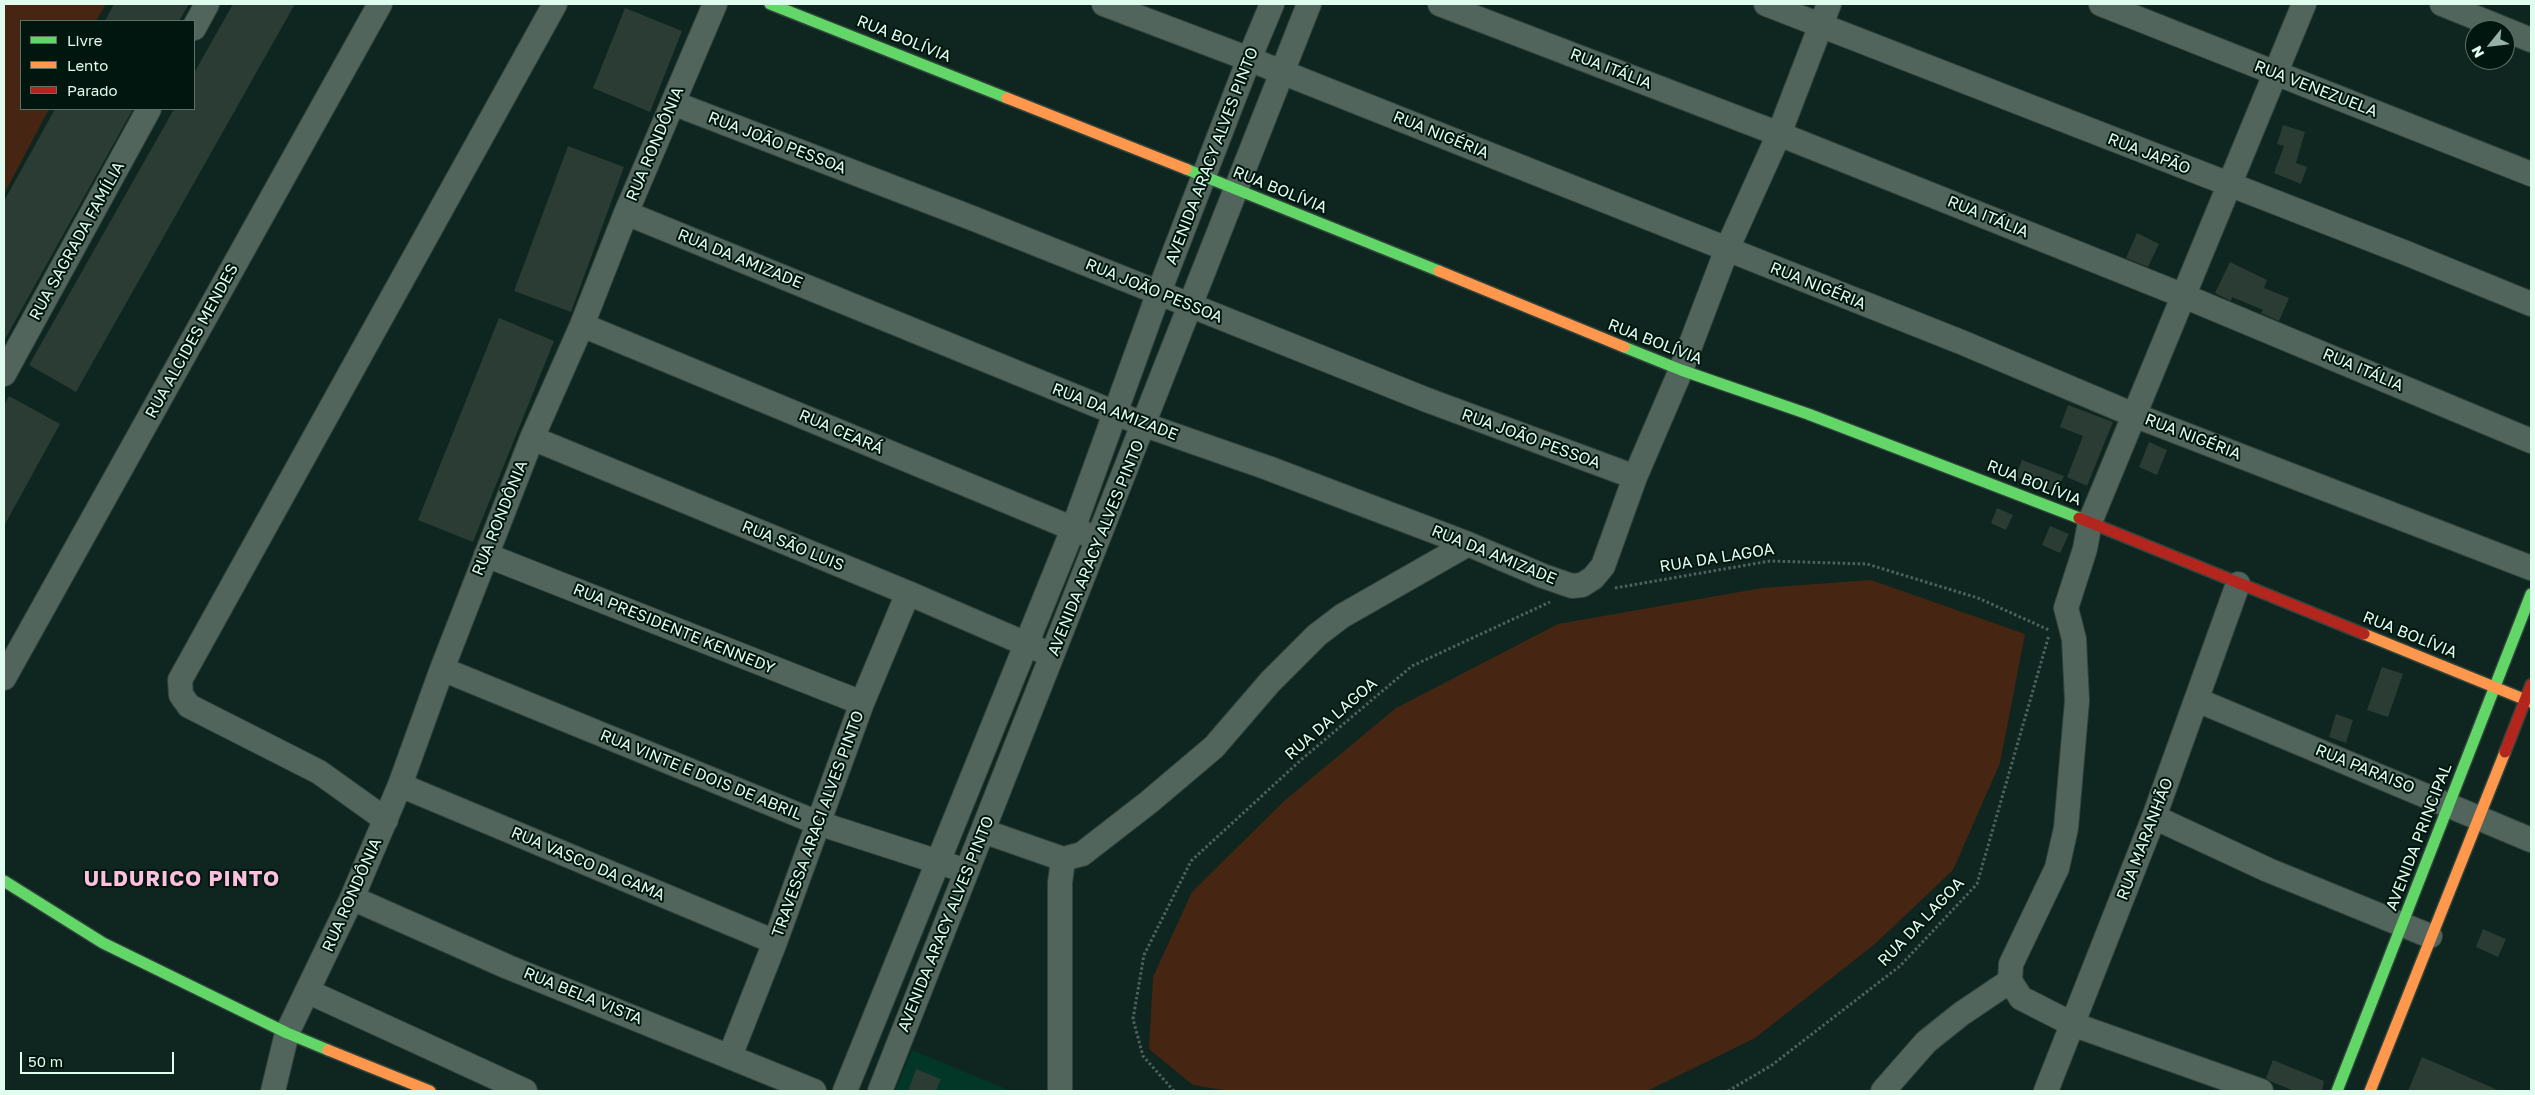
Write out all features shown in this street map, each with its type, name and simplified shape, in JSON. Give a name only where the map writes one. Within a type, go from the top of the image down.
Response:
[{"type":"street","points":[[195,26],[207,4]]},
{"type":"street","name":"RUA ALCIDES MENDES","points":[[4,678],[380,4]]},
{"type":"street","points":[[386,820],[319,772],[189,706],[181,695],[180,680],[556,4]]},
{"type":"street","name":"RUA RONDÔNIA","points":[[273,1091],[287,1033],[352,898],[386,820],[442,669],[532,438],[582,325],[626,213],[715,4]]},
{"type":"street","name":"RUA BOLÍVIA","points":[[770,4],[1205,176],[1234,190],[1682,370],[1808,414],[2090,522],[2528,701]]},
{"type":"street","name":"RUA NIGÉRIA","points":[[1104,4],[1249,59],[1961,342],[2134,414],[2531,568]]},
{"type":"street","name":"AVENIDA ARACY ALVES PINTO","points":[[845,1091],[939,863],[1073,528],[1113,413],[1249,59],[1272,4]]},
{"type":"street","name":"AVENIDA ARACY ALVES PINTO","points":[[880,1091],[965,870],[1054,655],[1145,425],[1234,190],[1309,4]]},
{"type":"street","name":"RUA ITÁLIA","points":[[1440,4],[1778,134],[2184,296],[2531,441]]},
{"type":"street","name":"RUA JAPÃO","points":[[1766,4],[2406,253],[2531,304]]},
{"type":"street","points":[[1635,477],[1682,370],[1727,249],[1778,134],[1829,4]]},
{"type":"street","name":"RUA VENEZUELA","points":[[2101,4],[2531,174]]},
{"type":"street","points":[[2262,1091],[2072,1024],[2021,998],[2010,981],[2011,964],[2057,868],[2066,828],[2077,701],[2074,639],[2066,608],[2090,522],[2277,74],[2304,4]]},
{"type":"street","points":[[2442,4],[2531,40]]},
{"type":"street","name":"RUA JOÃO PESSOA","points":[[673,103],[1159,292],[1427,400],[1635,477]]},
{"type":"street","name":"RUA SAGRADA FAMÍLIA","points":[[4,374],[148,110]]},
{"type":"street","name":"RUA DA AMIZADE","points":[[626,213],[1113,413],[1268,468],[1468,544],[1543,576],[1572,586],[1588,582],[1603,566],[1635,477]]},
{"type":"street","name":"RUA CEARÁ","points":[[582,325],[1099,540]]},
{"type":"street","name":"RUA SÃO LUIS","points":[[532,438],[1054,655]]},
{"type":"street","points":[[983,830],[1062,859],[1082,854],[1099,843],[1214,747],[1270,682],[1323,630],[1342,616],[1468,544]]},
{"type":"street","name":"RUA PRESIDENTE KENNEDY","points":[[486,555],[862,703]]},
{"type":"street","name":"RUA MARANHÃO","points":[[2046,1091],[2154,818],[2238,584]]},
{"type":"street","name":"TRAVESSA ARACI ALVES PINTO","points":[[730,1056],[776,942],[862,703],[908,593]]},
{"type":"street","name":"AVENIDA PRINCIPAL","points":[[2337,1091],[2531,594]]},
{"type":"street","name":"RUA VINTE E DOIS DE ABRIL","points":[[442,669],[818,823],[965,870]]},
{"type":"street","points":[[2370,1091],[2478,816],[2528,701],[2531,685]]},
{"type":"street","name":"RUA PARAISO","points":[[2197,700],[2478,816],[2531,840]]},
{"type":"street","name":"RUA VASCO DA GAMA","points":[[400,785],[776,942]]},
{"type":"street","points":[[2154,818],[2268,870],[2430,936]]},
{"type":"street","points":[[1060,1091],[1060,883],[1062,859]]},
{"type":"street","points":[[4,881],[103,943],[287,1033],[430,1091]]},
{"type":"street","name":"RUA BELA VISTA","points":[[352,898],[508,966],[814,1091]]},
{"type":"street","points":[[1882,1091],[1926,1042],[1961,1014],[2010,981]]},
{"type":"street","points":[[307,991],[525,1091]]},
{"type":"path","name":"RUA DA LAGOA","points":[[1606,590],[1770,560],[1867,564],[1978,598],[2051,631],[1976,884],[1900,966],[1772,1066],[1728,1091]]},
{"type":"path","name":"RUA DA LAGOA","points":[[1174,1091],[1143,1056],[1134,1019],[1144,955],[1191,861],[1302,759],[1412,666],[1549,602],[1558,600]]},
{"type":"shaded area","points":[[4,4],[106,4],[97,20],[20,20],[20,110],[48,110],[4,194]]},
{"type":"shaded area","points":[[1871,580],[2025,634],[2000,763],[1953,870],[1875,944],[1755,1038],[1647,1091],[1229,1091],[1193,1085],[1149,1049],[1153,977],[1192,892],[1284,801],[1396,708],[1558,624],[1762,588]]},
{"type":"shaded area","points":[[912,1050],[1011,1091],[895,1091]]},
{"type":"building","points":[[114,4],[189,4],[180,20],[106,20]]},
{"type":"building","points":[[233,4],[295,4],[76,392],[29,365],[173,110],[195,110],[195,71]]},
{"type":"building","points":[[625,8],[682,31],[650,112],[593,88]]},
{"type":"building","points":[[54,110],[132,110],[4,341],[4,201]]},
{"type":"building","points":[[2283,125],[2305,132],[2296,163],[2307,167],[2301,184],[2274,173],[2284,146],[2277,144]]},
{"type":"building","points":[[568,146],[624,167],[571,312],[514,291]]},
{"type":"building","points":[[2137,233],[2159,244],[2148,267],[2126,258]]},
{"type":"building","points":[[2230,262],[2267,280],[2264,288],[2289,298],[2279,321],[2261,313],[2263,310],[2232,297],[2231,301],[2215,293]]},
{"type":"building","points":[[499,318],[554,341],[473,542],[418,520]]},
{"type":"building","points":[[9,396],[60,424],[4,526],[4,405]]},
{"type":"building","points":[[2068,405],[2113,422],[2087,486],[2067,477],[2083,436],[2060,427]]},
{"type":"building","points":[[2149,442],[2167,450],[2157,475],[2139,467]]},
{"type":"building","points":[[2022,460],[2064,476],[2056,492],[2015,477]]},
{"type":"building","points":[[1997,508],[2013,515],[2006,530],[1991,523]]},
{"type":"building","points":[[2050,526],[2069,534],[2060,553],[2042,545]]},
{"type":"building","points":[[2382,667],[2403,674],[2388,717],[2367,710]]},
{"type":"building","points":[[2336,714],[2353,720],[2346,743],[2329,737]]},
{"type":"building","points":[[2483,929],[2506,939],[2498,957],[2476,947]]},
{"type":"building","points":[[2422,1057],[2500,1091],[2408,1091]]},
{"type":"building","points":[[2273,1060],[2324,1081],[2322,1091],[2294,1091],[2270,1081],[2266,1078]]},
{"type":"building","points":[[916,1069],[941,1079],[936,1091],[908,1091]]},
{"type":"traffic: fast","points":[[770,4],[1007,98]]},
{"type":"traffic: fast","points":[[1186,169],[1439,271]]},
{"type":"traffic: fast","points":[[1624,347],[1681,370],[1808,414],[2079,518]]},
{"type":"traffic: fast","points":[[2337,1091],[2531,594]]},
{"type":"traffic: fast","points":[[4,881],[103,943],[287,1033],[328,1050]]},
{"type":"traffic: slow","points":[[1007,98],[1186,169]]},
{"type":"traffic: slow","points":[[1439,271],[1624,347]]},
{"type":"traffic: slow","points":[[2364,634],[2531,702]]},
{"type":"traffic: slow","points":[[2370,1091],[2505,752]]},
{"type":"traffic: slow","points":[[328,1050],[430,1091]]},
{"type":"traffic: jam","points":[[2079,518],[2364,634]]},
{"type":"traffic: jam","points":[[2505,752],[2531,685]]},
{"type":"district","name":"ULDURICO PINTO","points":[[182,879]]}]
